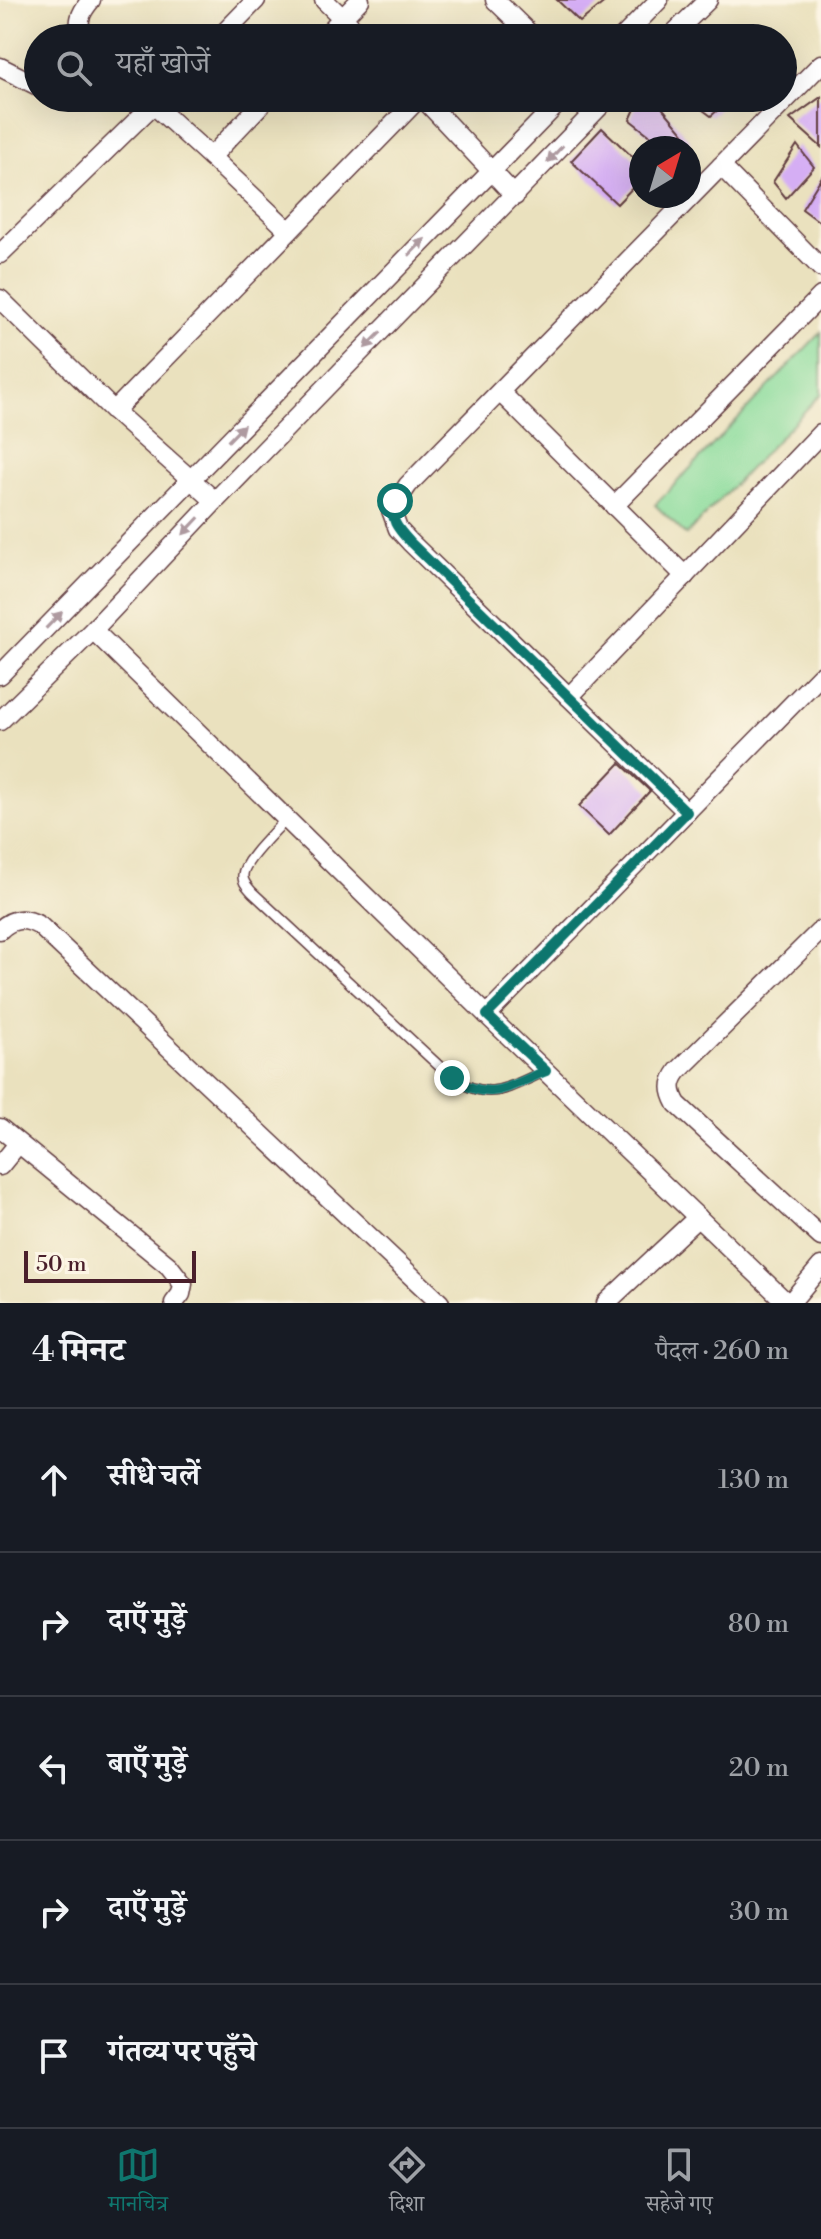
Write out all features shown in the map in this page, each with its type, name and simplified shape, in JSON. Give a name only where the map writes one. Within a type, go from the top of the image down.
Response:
[{"type":"street","points":[[79,24],[91,0]]},
{"type":"street","points":[[233,24],[256,0]]},
{"type":"street","points":[[324,0],[348,24]]},
{"type":"street","points":[[336,24],[360,0]]},
{"type":"street","points":[[495,0],[520,24]]},
{"type":"street","points":[[636,24],[659,0]]},
{"type":"street","points":[[683,24],[708,0]]},
{"type":"street","points":[[797,88],[821,64]]},
{"type":"street","points":[[0,67],[24,79]]},
{"type":"street","points":[[0,254],[142,112]]},
{"type":"street","points":[[166,112],[289,231]]},
{"type":"street","points":[[211,157],[254,112]]},
{"type":"street","points":[[114,411],[407,112]]},
{"type":"street","points":[[435,112],[515,196]]},
{"type":"street","points":[[28,694],[1,673],[549,112]]},
{"type":"street","points":[[0,721],[93,630],[215,501],[515,196],[591,112]]},
{"type":"street","points":[[687,812],[410,542],[398,529],[391,510],[408,485],[774,112]]},
{"type":"street","points":[[721,166],[821,268]]},
{"type":"street","points":[[614,506],[821,296]]},
{"type":"street","points":[[0,299],[114,411],[215,501]]},
{"type":"street","points":[[500,392],[685,576]]},
{"type":"street","points":[[569,697],[821,433]]},
{"type":"street","points":[[93,630],[487,1015],[789,1303],[821,1266]]},
{"type":"street","points":[[487,1015],[821,675]]},
{"type":"street","points":[[0,930],[7,922],[19,919],[40,926],[440,1303]]},
{"type":"street","points":[[821,930],[678,1071],[670,1087],[677,1104],[821,1237]]},
{"type":"street","points":[[0,1128],[179,1276],[183,1284],[181,1294],[174,1303]]},
{"type":"street","points":[[0,1166],[18,1144]]},
{"type":"street","points":[[606,1303],[698,1217]]},
{"type":"lane","points":[[286,819],[246,866],[244,884],[252,892],[452,1078],[466,1087],[494,1093],[546,1071]]},
{"type":"green space","points":[[821,332],[821,394],[686,535],[655,505]]},
{"type":"building","points":[[557,0],[607,0],[580,22]]},
{"type":"building","points":[[821,97],[821,147],[790,119]]},
{"type":"building","points":[[634,112],[666,112],[686,136],[651,136],[630,120]]},
{"type":"building","points":[[602,128],[629,154],[629,192],[617,204],[571,161]]},
{"type":"building","points":[[797,145],[814,167],[786,198],[773,182]]},
{"type":"building","points":[[821,178],[821,223],[802,209]]},
{"type":"building","points":[[620,763],[650,791],[609,835],[579,806]]},
{"type":"route","points":[[395,501],[391,510],[393,520],[410,542],[687,812],[487,1015],[546,1071],[494,1093],[478,1092],[452,1078]]}]
